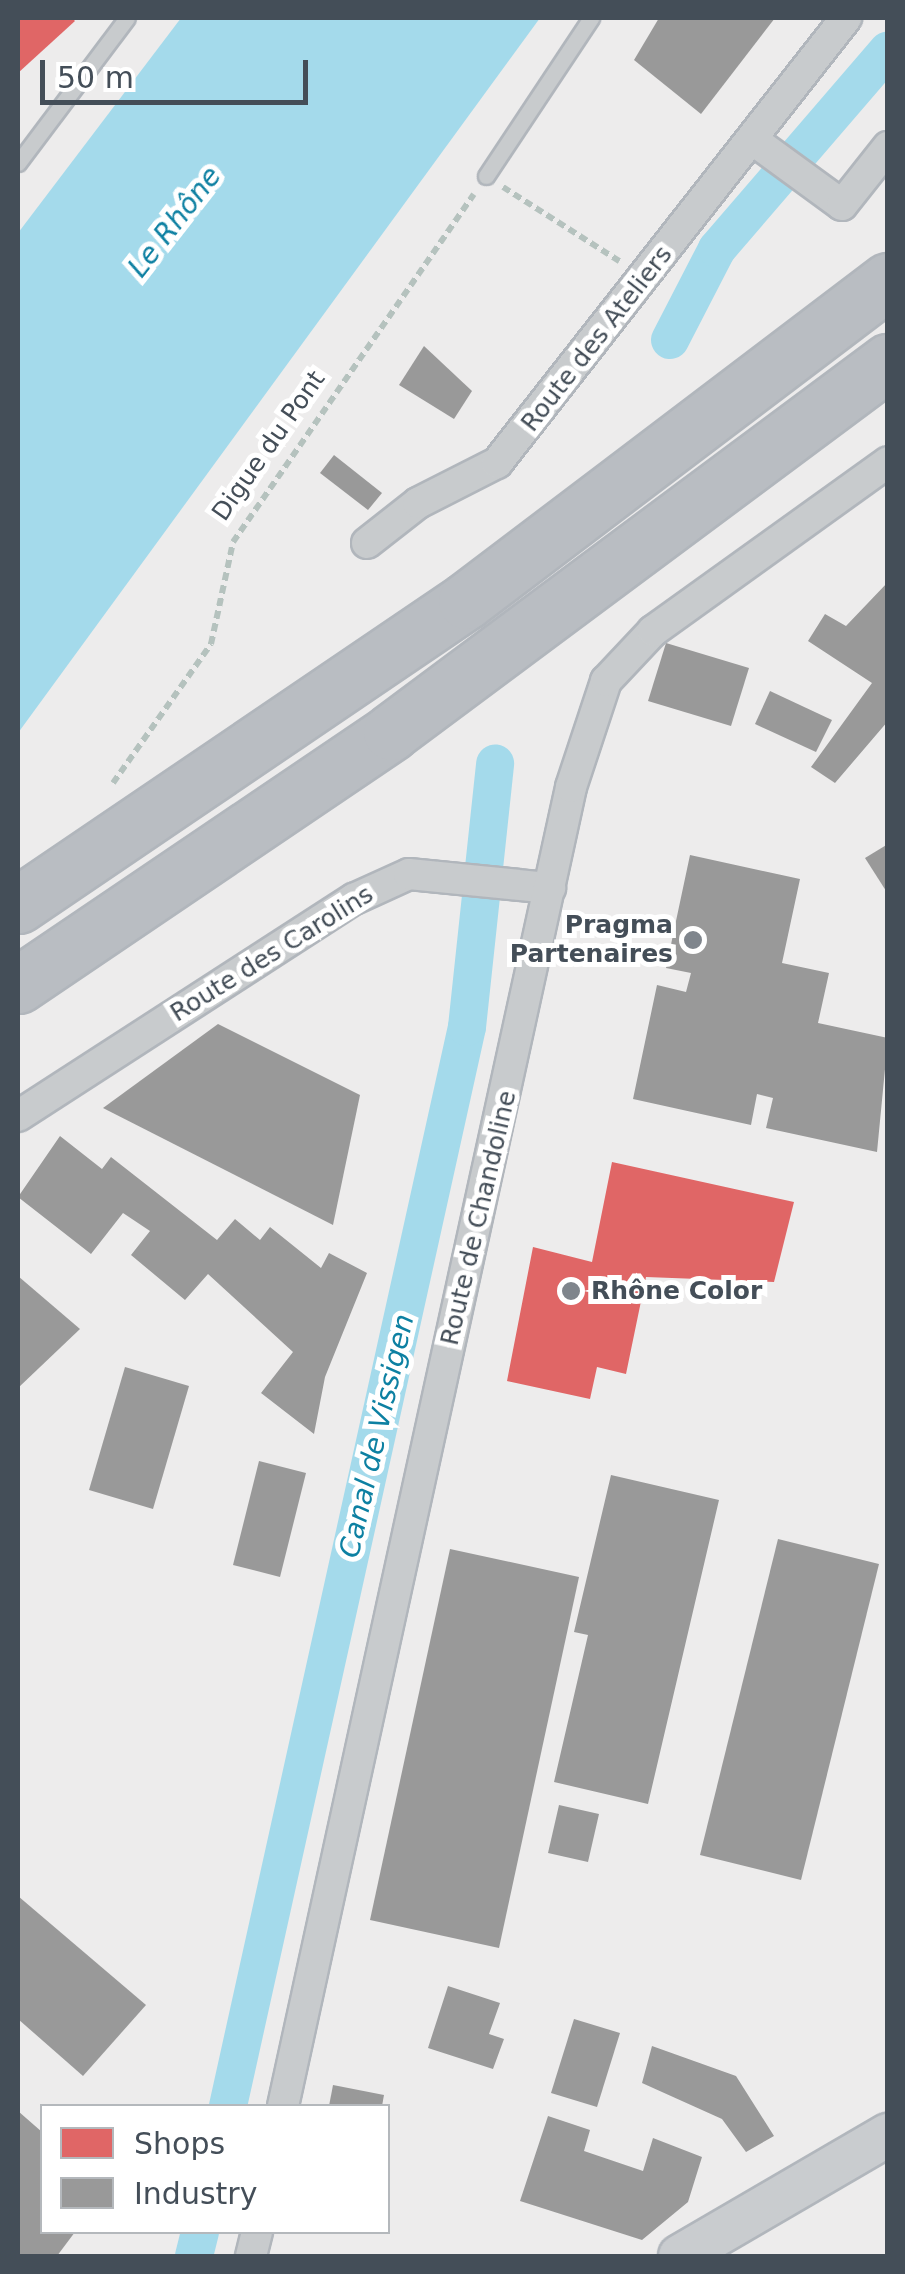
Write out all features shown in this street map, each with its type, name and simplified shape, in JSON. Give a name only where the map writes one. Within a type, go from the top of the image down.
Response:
[{"type":"highway","points":[[36,893],[466,601],[888,281]]},
{"type":"highway","points":[[36,973],[478,669],[888,362]]},
{"type":"street","name":"Route des Ateliers","points":[[367,543],[418,503],[496,463],[644,278],[765,149],[846,18]]},
{"type":"street","points":[[765,149],[842,205],[888,147]]},
{"type":"street","name":"Route de Chandoline","points":[[282,2104],[550,888],[606,681],[653,630],[888,462]]},
{"type":"street","name":"Route des Carolins","points":[[18,1116],[354,899],[409,874],[454,874],[550,888]]},
{"type":"street","points":[[680,2256],[888,2135]]},
{"type":"lane","points":[[18,163],[127,18]]},
{"type":"lane","points":[[486,176],[591,18]]},
{"type":"path","points":[[486,176],[644,278]]},
{"type":"path","name":"Digue du Pont","points":[[106,794],[210,644],[233,542],[486,176]]},
{"type":"water","name":"Le Rhône","points":[[181,18],[540,18],[18,733],[18,233]]},
{"type":"building: Shops","points":[[18,18],[72,18],[75,21],[18,73]]},
{"type":"building: Shops","points":[[612,1162],[794,1202],[774,1282],[646,1277],[626,1374],[597,1367],[590,1399],[507,1381],[533,1247],[592,1262]]},
{"type":"building: Industry","points":[[659,18],[775,18],[701,114],[634,60]]},
{"type":"building: Industry","points":[[424,346],[472,391],[454,419],[399,385]]},
{"type":"building: Industry","points":[[334,455],[382,493],[368,510],[320,473]]},
{"type":"building: Industry","points":[[888,582],[888,721],[835,783],[811,767],[872,683],[808,641],[825,614],[846,626]]},
{"type":"building: Industry","points":[[666,643],[749,668],[731,726],[648,701]]},
{"type":"building: Industry","points":[[770,691],[832,720],[816,752],[755,724]]},
{"type":"building: Industry","points":[[888,844],[888,894],[865,858]]},
{"type":"building: Industry","points":[[690,855],[800,879],[782,963],[829,973],[818,1023],[888,1038],[877,1152],[766,1128],[773,1098],[757,1094],[751,1125],[633,1099],[657,985],[686,992],[691,973],[666,968]]},
{"type":"building: Industry","points":[[218,1024],[360,1095],[333,1225],[103,1108]]},
{"type":"building: Industry","points":[[60,1136],[102,1169],[111,1157],[217,1240],[235,1219],[260,1240],[270,1227],[321,1268],[329,1253],[367,1273],[325,1377],[314,1434],[261,1393],[293,1352],[208,1274],[185,1300],[131,1255],[150,1231],[123,1213],[91,1254],[18,1197]]},
{"type":"building: Industry","points":[[18,1276],[80,1329],[18,1388]]},
{"type":"building: Industry","points":[[125,1367],[189,1386],[153,1509],[89,1490]]},
{"type":"building: Industry","points":[[259,1461],[306,1473],[280,1577],[233,1565]]},
{"type":"building: Industry","points":[[611,1475],[719,1500],[648,1804],[554,1782],[588,1635],[574,1632]]},
{"type":"building: Industry","points":[[778,1539],[879,1564],[801,1880],[700,1855]]},
{"type":"building: Industry","points":[[450,1549],[579,1577],[499,1948],[370,1920]]},
{"type":"building: Industry","points":[[559,1805],[599,1814],[588,1862],[548,1853]]},
{"type":"building: Industry","points":[[18,1896],[146,2005],[83,2076],[18,2019]]},
{"type":"building: Industry","points":[[448,1986],[500,2003],[489,2034],[504,2039],[493,2069],[428,2048]]},
{"type":"building: Industry","points":[[574,2019],[620,2033],[597,2107],[551,2093]]},
{"type":"building: Industry","points":[[652,2046],[736,2076],[774,2136],[746,2152],[722,2119],[642,2083]]},
{"type":"building: Industry","points":[[333,2085],[384,2095],[382,2104],[329,2104]]},
{"type":"building: Industry","points":[[18,2111],[40,2130],[40,2234],[74,2234],[57,2256],[18,2256]]},
{"type":"building: Industry","points":[[548,2116],[590,2130],[584,2151],[643,2171],[653,2138],[702,2157],[688,2202],[642,2240],[520,2201]]},
{"type":"waterway","name":"Canal de Vissigen","points":[[670,340],[717,249],[888,50]]},
{"type":"waterway","name":"Canal de Vissigen","points":[[228,2104],[467,1027],[495,763]]},
{"type":"waterway","name":"Canal de Vissigen","points":[[194,2256],[200,2234]]},
{"type":"place","name":"Pragma Partenaires","points":[[693,940]]},
{"type":"place","name":"Rhône Color","points":[[571,1291]]}]
